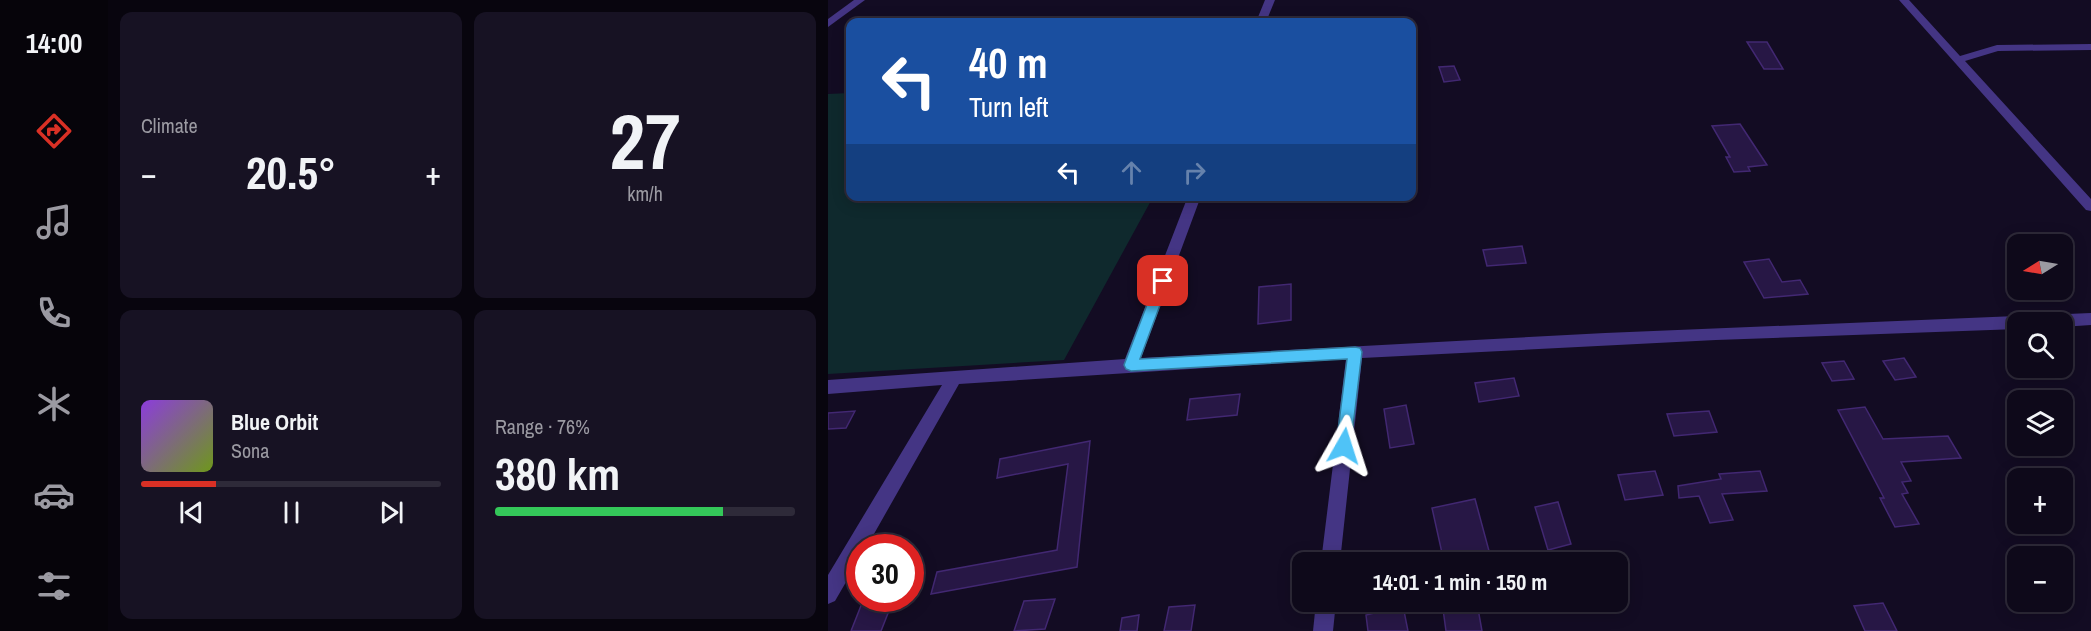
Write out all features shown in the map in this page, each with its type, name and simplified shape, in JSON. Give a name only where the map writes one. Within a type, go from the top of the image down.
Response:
[{"type":"street","points":[[828,24],[860,0]]},
{"type":"street","points":[[1263,18],[1270,0]]},
{"type":"street","points":[[1904,0],[2091,207]]},
{"type":"street","points":[[1958,60],[1997,48],[2091,46]]},
{"type":"street","points":[[1131,365],[1193,201]]},
{"type":"street","points":[[828,387],[1131,365],[1355,352],[2091,319]]},
{"type":"street","points":[[1332,552],[1355,352]]},
{"type":"street","points":[[828,594],[955,377]]},
{"type":"street","points":[[1323,631],[1325,612]]},
{"type":"green space","points":[[846,93],[846,201],[1151,201],[1064,360],[828,374],[828,94]]},
{"type":"building","points":[[1747,42],[1767,42],[1783,69],[1764,69]]},
{"type":"building","points":[[1454,66],[1460,80],[1444,82],[1439,67]]},
{"type":"building","points":[[1740,124],[1767,165],[1748,167],[1750,171],[1734,172],[1726,157],[1730,157],[1712,126]]},
{"type":"building","points":[[1522,246],[1526,263],[1487,266],[1483,250]]},
{"type":"building","points":[[1769,259],[1782,282],[1800,280],[1808,294],[1764,298],[1744,262]]},
{"type":"building","points":[[1291,284],[1291,320],[1258,324],[1259,287]]},
{"type":"building","points":[[1904,358],[1916,377],[1895,380],[1883,361]]},
{"type":"building","points":[[1844,361],[1854,379],[1832,381],[1822,363]]},
{"type":"building","points":[[1514,378],[1519,396],[1479,402],[1475,383]]},
{"type":"building","points":[[1240,394],[1237,415],[1187,420],[1190,399]]},
{"type":"building","points":[[1406,405],[1414,444],[1390,448],[1384,409]]},
{"type":"building","points":[[1865,407],[1883,439],[1948,436],[1961,458],[1901,462],[1911,481],[1902,482],[1908,493],[1902,494],[1919,524],[1895,527],[1880,498],[1884,498],[1838,410]]},
{"type":"building","points":[[855,411],[846,428],[828,429],[828,413]]},
{"type":"building","points":[[1709,411],[1717,432],[1674,436],[1667,414]]},
{"type":"building","points":[[1090,441],[1077,567],[931,594],[937,572],[1057,550],[1068,464],[997,478],[1000,459]]},
{"type":"building","points":[[1655,471],[1663,495],[1625,500],[1618,475]]},
{"type":"building","points":[[1760,471],[1767,491],[1722,494],[1733,520],[1710,523],[1699,496],[1679,498],[1678,486],[1721,479],[1719,474]]},
{"type":"building","points":[[1475,499],[1489,552],[1442,552],[1432,508]]},
{"type":"building","points":[[1558,502],[1571,544],[1548,550],[1535,507]]},
{"type":"building","points":[[1055,599],[1045,629],[1014,631],[1024,601]]},
{"type":"building","points":[[1883,603],[1897,631],[1865,631],[1854,606]]},
{"type":"building","points":[[1195,605],[1191,631],[1164,631],[1169,607]]},
{"type":"building","points":[[858,612],[888,612],[881,631],[851,631]]},
{"type":"building","points":[[1378,612],[1404,612],[1408,631],[1368,631],[1366,615]]},
{"type":"building","points":[[1443,612],[1479,612],[1482,631],[1446,631]]},
{"type":"building","points":[[1139,615],[1137,631],[1120,631],[1122,618]]},
{"type":"route","points":[[1163,281],[1131,365],[1355,352],[1344,446]]}]
